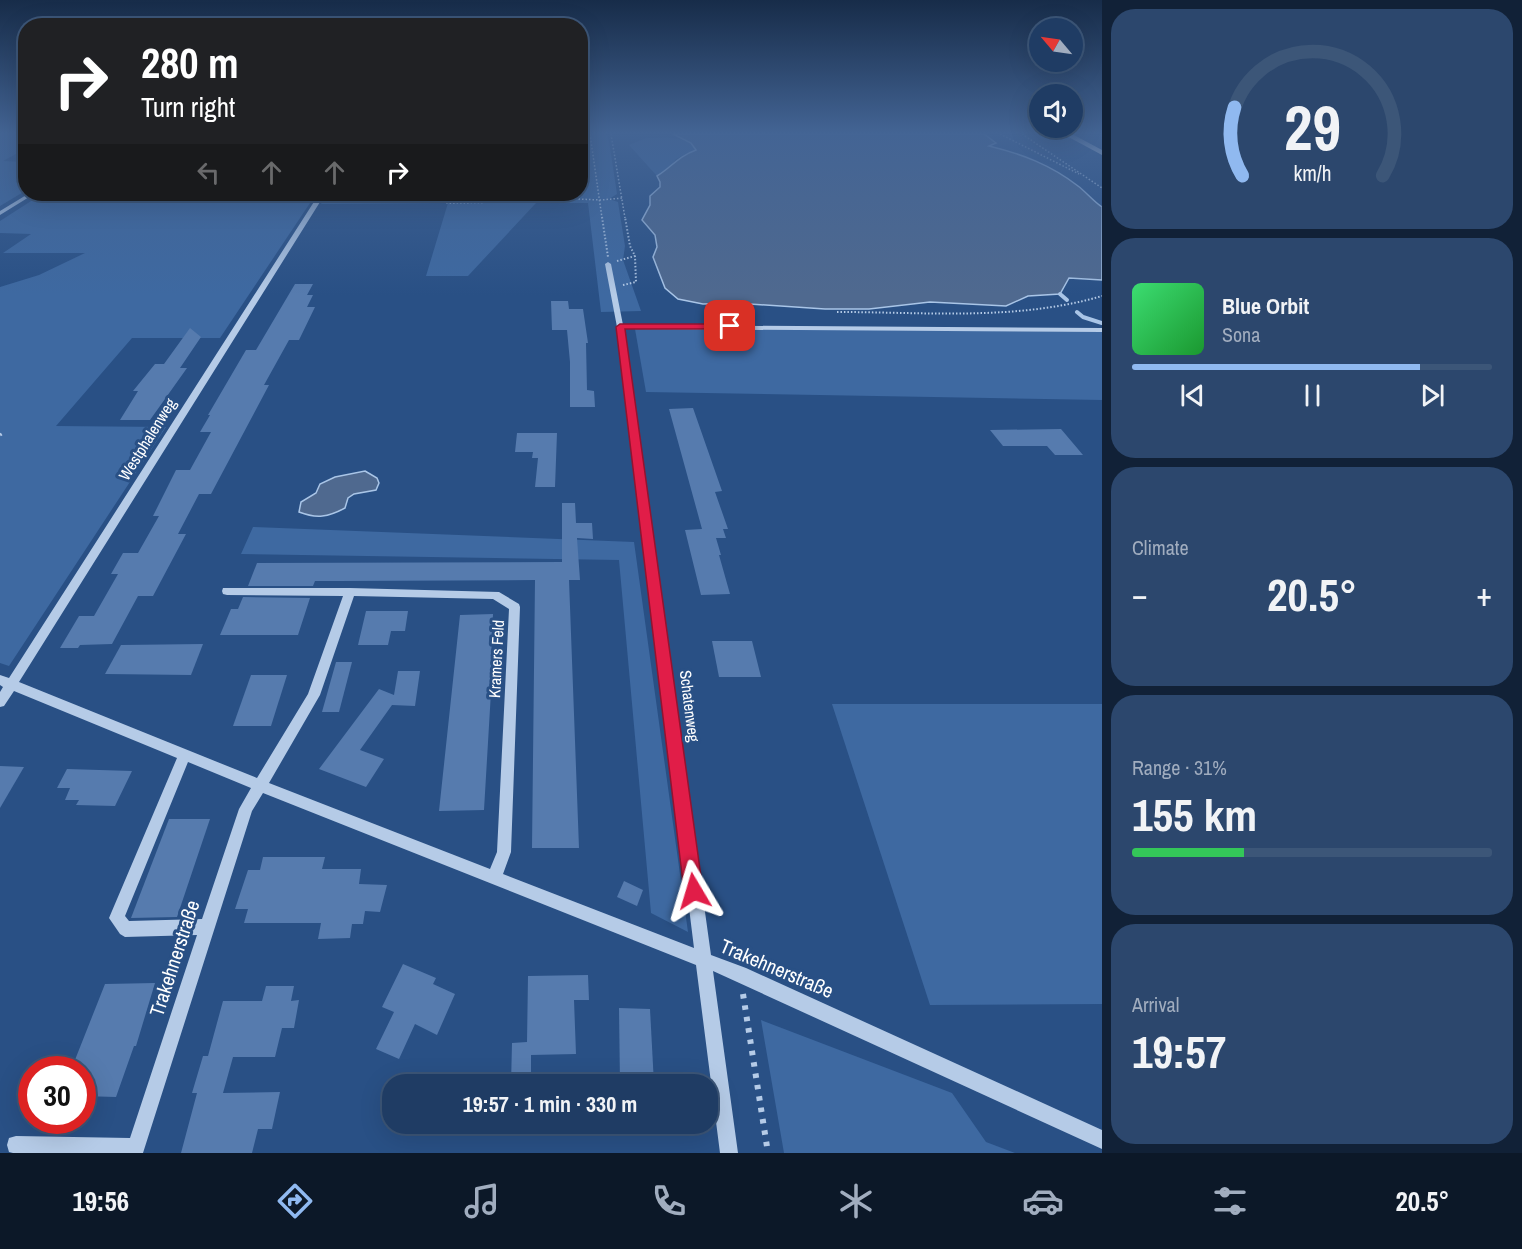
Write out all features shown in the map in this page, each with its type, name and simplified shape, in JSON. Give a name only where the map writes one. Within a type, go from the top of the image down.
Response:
[{"type":"street","points":[[0,213],[20,201]]},
{"type":"street","name":"Westphalenweg","points":[[0,702],[6,682],[317,201]]},
{"type":"street","name":"Schatenweg","points":[[608,264],[620,327],[729,1153]]},
{"type":"street","points":[[620,327],[1102,330]]},
{"type":"street","name":"Kramers Feld","points":[[227,591],[495,595],[515,607],[504,852],[494,878]]},
{"type":"street","points":[[261,786],[314,695],[350,592]]},
{"type":"street","name":"Trakehnerstraße","points":[[6,682],[261,786],[740,974],[1102,1140]]},
{"type":"street","points":[[185,755],[117,918],[124,929],[208,927]]},
{"type":"street","name":"Trakehnerstraße","points":[[16,1145],[135,1150],[246,809],[261,786]]},
{"type":"path","points":[[599,188],[608,264],[635,256]]},
{"type":"path","points":[[621,188],[630,246],[635,256],[636,282]]},
{"type":"path","points":[[588,199],[623,198]]},
{"type":"path","points":[[438,201],[448,203],[511,201]]},
{"type":"path","points":[[837,312],[1024,312],[1068,306],[1102,296]]},
{"type":"path","points":[[740,974],[768,1153]]},
{"type":"shaded area","points":[[0,188],[18,188],[18,195],[0,206]]},
{"type":"shaded area","points":[[588,188],[616,188],[617,194],[609,199],[618,202],[625,246],[623,260],[641,311],[601,312],[588,203],[536,203],[468,276],[426,276],[448,203],[321,204],[323,201],[588,201]]},
{"type":"shaded area","points":[[659,188],[1080,188],[1102,207],[1102,280],[1069,278],[1060,294],[1028,296],[1006,306],[930,302],[869,309],[825,309],[736,303],[703,304],[678,299],[665,288],[653,257],[657,247],[655,235],[642,220],[650,205],[650,196]]},
{"type":"shaded area","points":[[31,201],[311,201],[220,338],[132,338],[56,426],[166,427],[9,666],[0,663],[0,287],[39,275],[85,253],[3,253],[31,234],[0,233],[0,221]]},
{"type":"shaded area","points":[[635,329],[1102,332],[1102,400],[646,392]]},
{"type":"shaded area","points":[[365,471],[377,478],[379,483],[376,490],[354,494],[348,498],[345,508],[328,515],[311,516],[299,512],[301,502],[316,493],[320,484],[335,477]]},
{"type":"shaded area","points":[[253,527],[634,542],[688,932],[651,913],[619,560],[241,554]]},
{"type":"shaded area","points":[[832,704],[1102,704],[1102,1004],[930,1005]]},
{"type":"shaded area","points":[[761,1020],[952,1093],[986,1142],[1015,1153],[784,1153]]},
{"type":"building","points":[[295,284],[313,284],[307,295],[313,295],[307,307],[315,307],[299,340],[289,340],[264,385],[269,385],[211,494],[199,494],[178,534],[186,534],[153,596],[138,596],[112,644],[60,648],[79,616],[94,616],[118,574],[111,574],[123,553],[138,553],[159,516],[153,516],[176,470],[190,470],[211,432],[200,432],[210,415],[208,415],[246,350],[256,350]]},
{"type":"building","points":[[551,301],[568,301],[569,309],[583,309],[588,343],[586,343],[587,390],[594,391],[595,407],[570,407],[567,330],[552,330]]},
{"type":"building","points":[[190,328],[201,337],[180,368],[187,368],[150,420],[120,420],[138,391],[133,391],[155,364],[164,364]]},
{"type":"building","points":[[693,408],[722,491],[715,492],[728,529],[723,529],[726,538],[716,538],[730,594],[701,595],[685,530],[702,529],[669,409]]},
{"type":"building","points":[[1061,429],[1083,455],[1055,455],[1047,446],[1003,446],[990,430]]},
{"type":"building","points":[[517,433],[557,433],[555,487],[535,487],[538,458],[532,458],[533,452],[515,452]]},
{"type":"building","points":[[562,503],[575,503],[576,523],[592,523],[593,539],[577,538],[580,580],[569,580],[579,848],[532,848],[535,580],[315,581],[313,586],[248,586],[257,563],[562,562]]},
{"type":"building","points":[[243,597],[310,598],[298,635],[220,635],[231,609],[238,609]]},
{"type":"building","points":[[366,611],[408,611],[405,631],[391,631],[388,645],[358,645]]},
{"type":"building","points":[[493,614],[491,658],[493,658],[484,810],[439,811],[460,615]]},
{"type":"building","points":[[712,641],[752,641],[761,677],[719,677]]},
{"type":"building","points":[[203,644],[191,675],[105,674],[121,645]]},
{"type":"building","points":[[336,662],[352,662],[339,712],[322,712]]},
{"type":"building","points":[[398,671],[420,671],[415,706],[392,705],[360,750],[384,759],[366,787],[319,769],[379,689],[394,695]]},
{"type":"building","points":[[251,675],[287,675],[271,726],[233,726]]},
{"type":"building","points":[[0,766],[24,767],[0,808]]},
{"type":"building","points":[[67,769],[132,771],[115,806],[76,805],[79,800],[65,800],[70,788],[57,788]]},
{"type":"building","points":[[169,819],[210,819],[177,917],[131,918]]},
{"type":"building","points":[[263,857],[325,857],[322,869],[361,869],[359,884],[387,885],[380,912],[365,911],[363,924],[352,924],[350,938],[318,939],[321,923],[244,923],[248,909],[235,909],[248,870],[260,870]]},
{"type":"building","points":[[624,881],[643,890],[637,906],[617,897]]},
{"type":"building","points":[[403,964],[436,978],[433,984],[455,994],[437,1035],[415,1024],[399,1059],[376,1049],[394,1012],[382,1007]]},
{"type":"building","points":[[588,975],[589,1000],[574,1000],[576,1054],[531,1055],[531,1074],[511,1074],[512,1043],[527,1042],[528,976]]},
{"type":"building","points":[[155,983],[136,1046],[134,1046],[116,1097],[96,1096],[96,1056],[77,1056],[105,984]]},
{"type":"building","points":[[266,986],[294,986],[291,1001],[299,1000],[294,1028],[282,1028],[275,1057],[233,1057],[223,1093],[280,1092],[272,1129],[258,1129],[252,1153],[181,1153],[197,1093],[192,1093],[203,1056],[208,1056],[223,1001],[262,1001]]},
{"type":"building","points":[[619,1008],[650,1009],[653,1074],[620,1074]]},
{"type":"waterway","points":[[1060,294],[1067,300]]},
{"type":"waterway","points":[[1077,312],[1083,317],[1102,323]]},
{"type":"route","points":[[694,891],[620,327],[730,326]]}]
